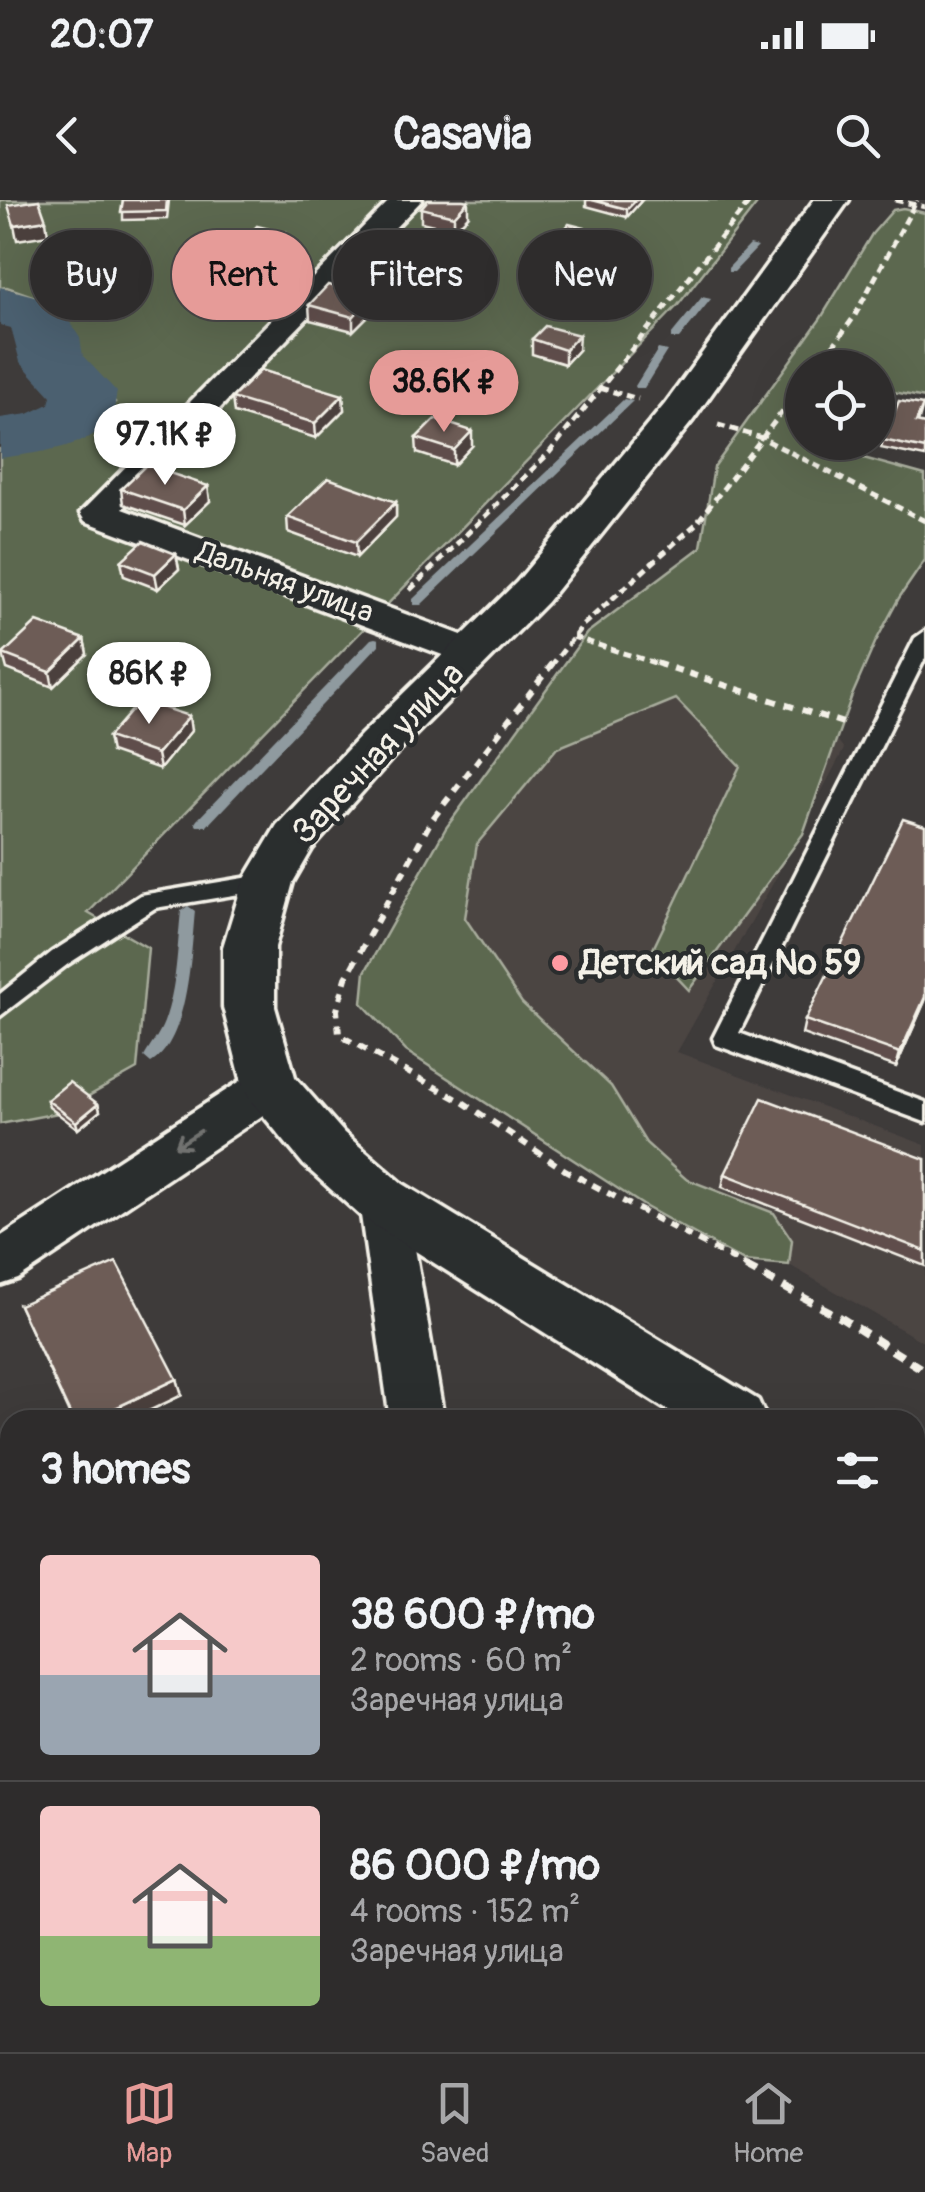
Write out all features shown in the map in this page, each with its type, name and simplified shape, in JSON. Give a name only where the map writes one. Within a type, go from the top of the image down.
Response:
[{"type":"street","name":"Дальняя улица","points":[[406,200],[98,513],[472,653]]},
{"type":"street","name":"Заречная улица","points":[[720,1410],[383,1200],[324,1149],[270,1086],[250,1006],[249,947],[268,882],[294,837],[378,745],[532,592],[644,455],[829,200]]},
{"type":"street","points":[[0,1264],[270,1086]]},
{"type":"street","points":[[383,1200],[415,1410]]},
{"type":"lane","points":[[925,638],[725,1038],[925,1112]]},
{"type":"lane","points":[[0,1007],[60,958],[149,901],[268,882]]},
{"type":"path","points":[[384,618],[549,452],[751,200]]},
{"type":"path","points":[[895,200],[925,207]]},
{"type":"path","points":[[830,350],[854,317],[916,202]]},
{"type":"path","points":[[600,388],[644,401]]},
{"type":"path","points":[[785,408],[696,524],[628,582],[573,637],[431,821],[346,978],[337,1010],[339,1035],[461,1101],[565,1170],[838,1316],[925,1371]]},
{"type":"path","points":[[729,429],[762,438],[925,521]]},
{"type":"path","points":[[573,637],[877,734]]},
{"type":"shaded area","name":"Детский сад № 59","points":[[597,653],[827,726],[844,749],[677,1052],[925,1145],[925,1343],[737,1235],[415,920]]},
{"type":"green space","points":[[0,200],[760,200],[678,305],[88,913],[148,948],[137,1069],[58,1113],[0,1124],[0,449],[79,435],[115,402],[78,355],[64,320],[152,320],[152,230],[30,230],[30,295],[0,288]]},
{"type":"green space","points":[[893,210],[925,213],[925,398],[895,392],[895,350],[798,350],[872,234]]},
{"type":"green space","points":[[785,368],[785,460],[871,460],[925,475],[925,560],[875,643],[851,698],[803,834],[689,990],[652,951],[740,766],[676,699],[557,748],[477,844],[465,918],[522,1003],[611,1086],[646,1143],[686,1179],[774,1213],[792,1240],[789,1265],[744,1261],[646,1207],[406,1051],[362,1003],[365,972],[446,828],[587,633],[701,547],[714,467]]},
{"type":"building","points":[[39,200],[46,220],[14,225],[8,205]]},
{"type":"building","points":[[123,200],[167,200],[166,211],[121,212]]},
{"type":"building","points":[[428,200],[468,201],[454,216],[421,208]]},
{"type":"building","points":[[592,200],[636,200],[627,209]]},
{"type":"building","points":[[569,224],[593,230],[564,230]]},
{"type":"building","points":[[328,285],[333,286],[333,312],[313,306],[313,301]]},
{"type":"building","points":[[545,326],[579,335],[565,350],[532,339]]},
{"type":"building","points":[[261,370],[343,395],[315,423],[232,398]]},
{"type":"building","points":[[899,401],[923,405],[916,422],[925,424],[925,449],[895,443],[895,411]]},
{"type":"building","points":[[435,419],[472,431],[454,450],[416,438]]},
{"type":"building","points":[[146,465],[208,486],[183,510],[121,489]]},
{"type":"building","points":[[328,478],[396,502],[356,542],[287,517]]},
{"type":"building","points":[[143,541],[176,554],[155,574],[121,561]]},
{"type":"building","points":[[37,622],[84,639],[50,672],[3,654]]},
{"type":"building","points":[[140,700],[189,716],[157,754],[108,737]]},
{"type":"building","points":[[903,819],[925,826],[925,997],[900,1053],[805,1020]]},
{"type":"building","points":[[69,1082],[98,1104],[76,1122],[47,1100]]},
{"type":"building","points":[[762,1098],[925,1159],[925,1251],[725,1174]]},
{"type":"building","points":[[116,1262],[177,1379],[111,1410],[68,1410],[19,1305]]},
{"type":"waterway","points":[[731,270],[753,247]]},
{"type":"waterway","points":[[675,337],[706,299]]},
{"type":"waterway","points":[[0,306],[35,315],[48,338],[52,362],[84,392],[80,415],[43,432],[0,438]]},
{"type":"waterway","points":[[640,386],[662,351]]},
{"type":"waterway","points":[[417,602],[628,401]]},
{"type":"waterway","points":[[202,823],[375,642]]},
{"type":"waterway","points":[[151,1057],[176,1006],[188,911]]},
{"type":"place","name":"Детский сад № 59","points":[[560,963]]}]
